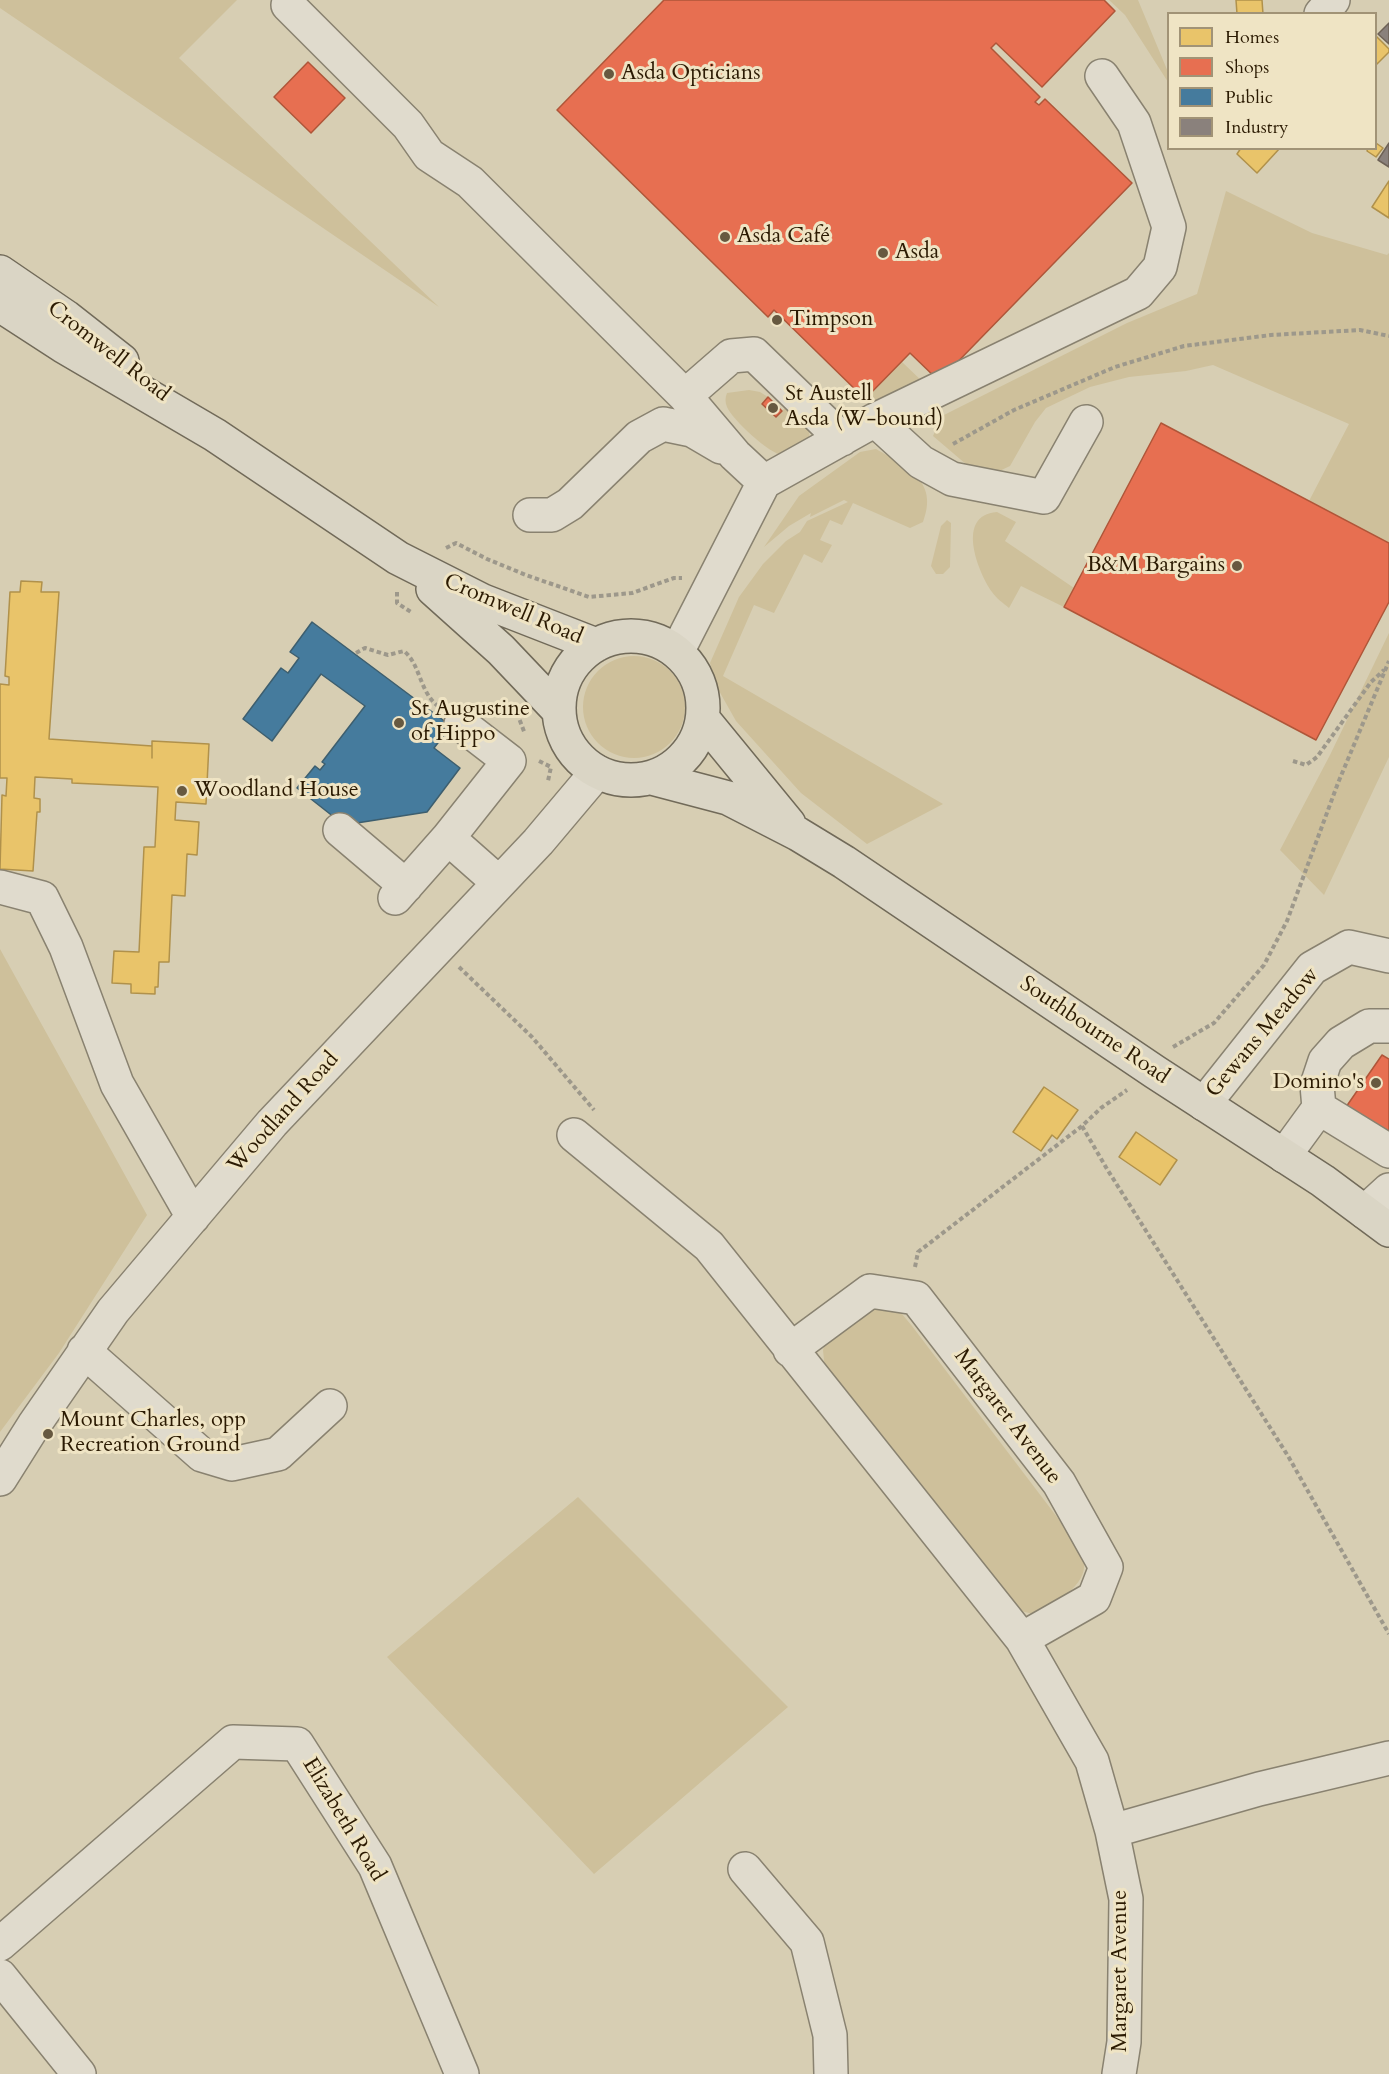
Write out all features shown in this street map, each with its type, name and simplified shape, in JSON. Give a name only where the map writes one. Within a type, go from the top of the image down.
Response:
[{"type":"highway","name":"Cromwell Road","points":[[0,272],[66,317],[214,435]]},
{"type":"highway","name":"Cromwell Road","points":[[0,305],[63,346],[214,435],[398,558],[483,601],[596,645]]},
{"type":"highway","name":"Cromwell Road","points":[[398,558],[501,650],[559,711]]},
{"type":"highway","points":[[637,636],[661,642],[677,652],[693,670],[702,692],[703,719],[692,748],[675,766],[652,778],[628,781],[612,778],[597,772],[581,761],[569,745],[563,733],[559,711],[560,696],[571,668],[582,655],[596,645],[612,638],[637,636]]},
{"type":"highway","name":"Southbourne Road","points":[[703,719],[798,834]]},
{"type":"highway","name":"Southbourne Road","points":[[652,778],[728,798],[798,834],[844,862],[1149,1068],[1323,1181],[1377,1221]]},
{"type":"street","points":[[288,5],[408,125],[429,155],[470,182],[685,396],[735,455],[764,482]]},
{"type":"street","points":[[677,652],[764,482],[875,420],[1138,292],[1160,267],[1169,226],[1134,123],[1102,76]]},
{"type":"street","points":[[685,396],[731,356],[754,354],[842,439]]},
{"type":"street","points":[[875,420],[921,462],[952,479],[1044,497],[1086,422]]},
{"type":"street","points":[[530,515],[552,515],[570,504],[639,437],[663,424],[692,430],[735,455]]},
{"type":"street","points":[[340,830],[401,892],[448,838],[509,761],[461,724]]},
{"type":"street","name":"Woodland Road","points":[[0,1479],[113,1311],[272,1123],[538,842],[597,772]]},
{"type":"street","points":[[448,838],[499,883]]},
{"type":"street","points":[[0,887],[42,898],[66,947],[117,1084],[193,1217]]},
{"type":"street","name":"Gewans Meadow","points":[[1204,1104],[1312,968],[1349,947],[1389,956]]},
{"type":"street","points":[[1284,1156],[1319,1108],[1317,1085],[1325,1061],[1341,1043],[1369,1026],[1389,1026]]},
{"type":"street","points":[[1319,1108],[1389,1151]]},
{"type":"street","name":"Margaret Avenue","points":[[574,1135],[709,1246],[1022,1639],[1092,1761],[1112,1831],[1126,1899],[1124,2042],[1119,2074]]},
{"type":"street","points":[[1377,1221],[1389,1190]]},
{"type":"street","points":[[790,1350],[870,1291],[910,1298]]},
{"type":"street","name":"Margaret Avenue","points":[[910,1298],[916,1298],[1059,1483],[1106,1567],[1094,1598],[1022,1639]]},
{"type":"street","points":[[84,1351],[202,1455],[232,1464],[278,1454],[330,1406]]},
{"type":"street","name":"Elizabeth Road","points":[[0,1944],[233,1742],[297,1744],[375,1866],[462,2074]]},
{"type":"street","points":[[1112,1831],[1260,1789],[1389,1758]]},
{"type":"street","points":[[745,1869],[807,1942],[830,2036],[831,2074]]},
{"type":"street","points":[[0,1976],[79,2074]]},
{"type":"path","points":[[921,462],[1014,410],[1115,367],[1184,346],[1270,335],[1360,330],[1389,336]]},
{"type":"path","points":[[526,575],[590,597],[632,593],[674,578],[689,578]]},
{"type":"path","points":[[356,654],[365,648],[388,655],[404,651],[411,657],[430,700],[461,724]]},
{"type":"path","points":[[910,1298],[918,1252],[1082,1126],[1149,1068],[1214,1023],[1264,965],[1287,921],[1338,783],[1389,661]]},
{"type":"path","points":[[1293,761],[1306,765],[1317,757],[1371,682],[1387,667]]},
{"type":"path","points":[[440,945],[471,979],[532,1036],[599,1116],[574,1135]]},
{"type":"path","points":[[1082,1126],[1288,1456],[1389,1634]]},
{"type":"shaded area","points":[[0,0],[237,0],[179,58],[439,307],[0,8]]},
{"type":"shaded area","points":[[1109,0],[1138,0],[1167,70],[1167,80],[1125,15]]},
{"type":"shaded area","points":[[1226,191],[1312,233],[1387,255],[1389,253],[1389,543],[1309,501],[1349,424],[1213,365],[1186,371],[1129,377],[1090,387],[1046,408],[1035,422],[1010,466],[991,475],[967,465],[933,436],[942,416],[1127,323],[1197,294]]},
{"type":"shaded area","points":[[901,361],[925,384],[880,401],[865,399]]},
{"type":"shaded area","points":[[749,390],[760,392],[768,397],[762,404],[776,417],[786,407],[800,419],[809,432],[809,444],[783,455],[769,449],[752,436],[730,413],[726,402],[727,393]]},
{"type":"shaded area","points":[[876,449],[909,469],[923,486],[927,496],[927,508],[923,522],[910,528],[853,503],[842,525],[830,520],[820,540],[832,545],[822,563],[804,554],[774,613],[754,605],[723,676],[943,804],[867,844],[801,793],[736,721],[718,689],[710,663],[739,597],[763,564],[786,541],[800,532],[807,521],[848,502],[844,500],[810,517],[811,513],[789,526],[764,547],[799,496],[860,452]]},
{"type":"shaded area","points":[[997,512],[1016,522],[1005,541],[1074,588],[1064,607],[1021,586],[1009,608],[992,592],[976,559],[973,533],[977,523],[984,515]]},
{"type":"shaded area","points":[[947,520],[951,523],[950,567],[943,574],[936,574],[931,566],[941,526]]},
{"type":"shaded area","points":[[1389,633],[1389,757],[1324,895],[1280,850],[1330,755]]},
{"type":"shaded area","points":[[634,656],[663,664],[677,678],[685,707],[677,736],[663,750],[634,758],[605,750],[591,736],[583,707],[591,678],[605,664]]},
{"type":"shaded area","points":[[0,949],[147,1215],[59,1353],[0,1432]]},
{"type":"shaded area","points":[[887,1306],[902,1314],[912,1326],[1079,1546],[1084,1560],[1081,1578],[1059,1600],[1033,1614],[1013,1609],[825,1370],[823,1350],[827,1336],[857,1310]]},
{"type":"shaded area","points":[[578,1497],[788,1707],[594,1874],[387,1657]]},
{"type":"building: Homes","points":[[1236,0],[1262,0],[1263,12],[1237,12]]},
{"type":"building: Homes","points":[[1377,37],[1389,49],[1389,52],[1377,64]]},
{"type":"building: Homes","points":[[1377,144],[1383,148],[1376,157],[1367,151],[1377,150]]},
{"type":"building: Homes","points":[[1240,150],[1278,150],[1257,173],[1237,154]]},
{"type":"building: Homes","points":[[1389,181],[1389,218],[1372,207]]},
{"type":"building: Homes","name":"Woodland House","points":[[21,581],[42,582],[41,592],[59,592],[49,739],[152,746],[152,741],[209,744],[206,804],[176,802],[175,820],[199,822],[197,855],[187,854],[185,896],[172,895],[169,962],[159,962],[158,987],[155,987],[155,994],[131,993],[131,984],[112,983],[114,951],[139,952],[144,847],[155,847],[158,787],[72,783],[72,779],[35,777],[34,798],[40,799],[40,812],[37,812],[33,871],[0,869],[2,795],[6,796],[7,778],[0,778],[0,684],[9,685],[9,677],[5,676],[10,592],[20,592]]},
{"type":"building: Homes","points":[[1044,1087],[1078,1110],[1057,1139],[1052,1135],[1041,1151],[1013,1132]]},
{"type":"building: Homes","points":[[1136,1132],[1177,1160],[1160,1185],[1119,1157]]},
{"type":"building: Shops","name":"Asda","points":[[664,0],[1104,0],[1115,11],[1042,87],[996,43],[991,48],[1040,97],[1035,102],[1039,105],[1045,99],[1132,183],[939,381],[910,353],[865,399],[774,310],[768,317],[557,110]]},
{"type":"building: Shops","points":[[308,62],[345,98],[311,133],[274,97]]},
{"type":"building: Shops","points":[[768,397],[782,411],[776,417],[762,404]]},
{"type":"building: Shops","name":"B&M Bargains","points":[[1161,423],[1389,543],[1389,602],[1316,740],[1064,607]]},
{"type":"building: Shops","name":"Domino's","points":[[1382,1055],[1389,1059],[1389,1137],[1346,1107]]},
{"type":"building: Public","name":"St Augustine of Hippo","points":[[312,622],[451,726],[434,748],[460,768],[427,812],[344,825],[297,788],[315,766],[320,770],[325,764],[322,762],[365,706],[321,674],[272,741],[243,719],[281,668],[288,673],[299,658],[290,652]]},
{"type":"building: Industry","points":[[1389,23],[1389,44],[1378,34]]},
{"type":"building: Industry","points":[[1389,143],[1389,167],[1378,160]]},
{"type":"place","name":"Asda Opticians","points":[[609,74]]},
{"type":"place","name":"Asda Café","points":[[725,237]]},
{"type":"place","name":"Asda","points":[[883,253]]},
{"type":"place","name":"Timpson","points":[[777,320]]},
{"type":"place","name":"St Austell Asda (W-bound)","points":[[773,408]]},
{"type":"place","name":"B&M Bargains","points":[[1237,566]]},
{"type":"place","name":"St Augustine of Hippo","points":[[399,723]]},
{"type":"place","name":"Woodland House","points":[[182,791]]},
{"type":"place","name":"Domino's","points":[[1376,1083]]},
{"type":"place","name":"Mount Charles, opp Recreation Ground","points":[[48,1434]]}]
